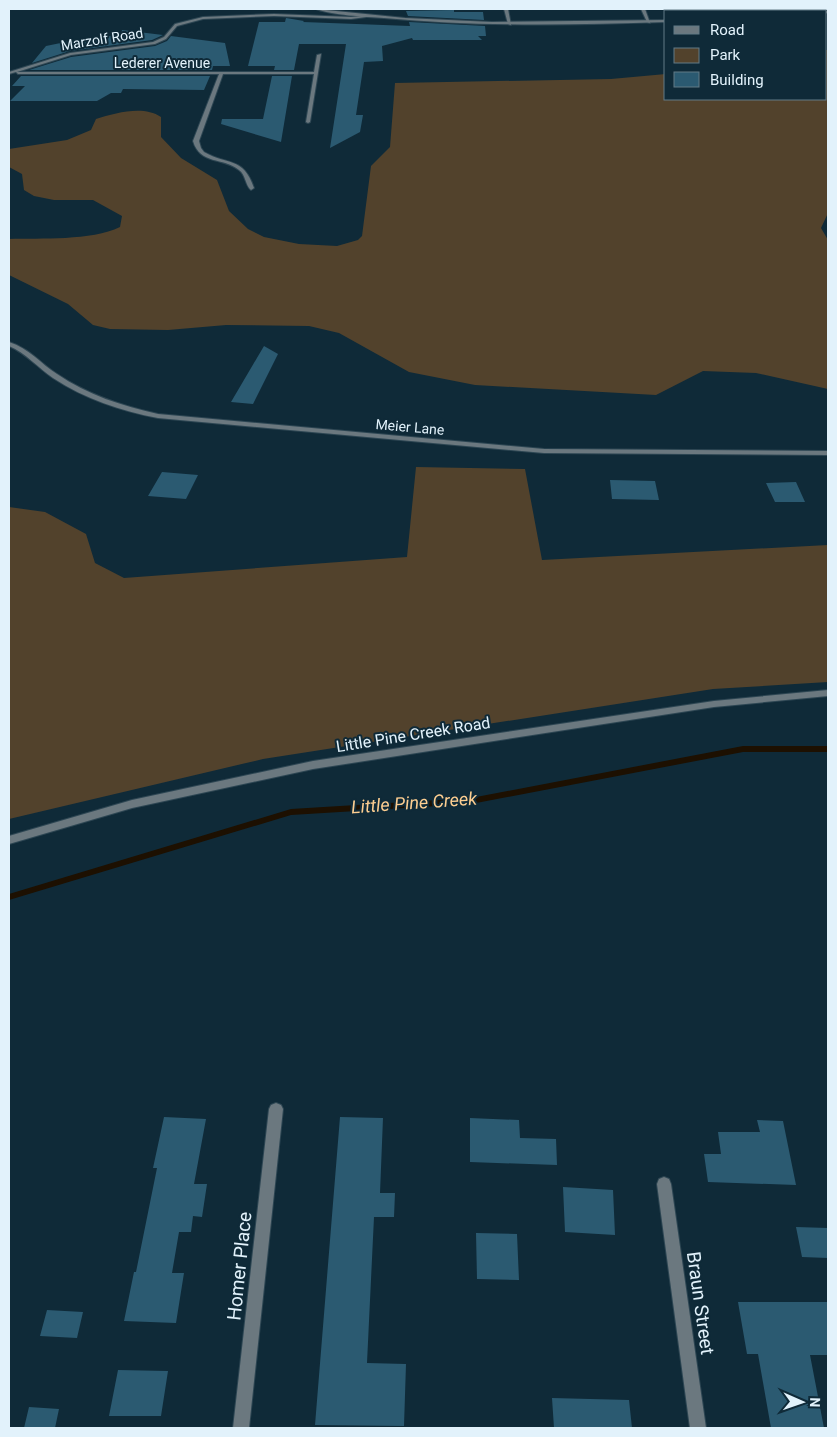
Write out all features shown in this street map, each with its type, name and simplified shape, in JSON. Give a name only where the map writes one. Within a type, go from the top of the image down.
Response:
[{"type":"street","points":[[318,9],[436,22],[510,24],[664,21]]},
{"type":"street","points":[[506,9],[510,24]]},
{"type":"street","points":[[643,9],[650,22]]},
{"type":"street","name":"Marzolf Road","points":[[9,73],[70,54],[154,43],[165,38],[176,25],[194,20],[265,16],[372,16]]},
{"type":"street","points":[[308,122],[319,55]]},
{"type":"street","name":"Lederer Avenue","points":[[9,73],[316,73]]},
{"type":"street","points":[[221,74],[196,141],[197,145],[206,155],[242,170],[251,188]]},
{"type":"street","name":"Meier Lane","points":[[9,344],[25,351],[51,373],[90,396],[125,409],[158,416],[544,451],[828,453]]},
{"type":"street","name":"Little Pine Creek Road","points":[[9,840],[132,804],[313,765],[714,704],[828,693]]},
{"type":"street","name":"Homer Place","points":[[241,1428],[276,1109]]},
{"type":"street","name":"Braun Street","points":[[664,1184],[698,1428]]},
{"type":"green space","points":[[828,50],[828,213],[821,228],[828,240],[828,389],[756,373],[703,371],[656,395],[475,385],[409,372],[339,333],[309,326],[226,325],[168,330],[110,329],[93,325],[68,304],[9,275],[9,239],[81,237],[95,235],[120,227],[122,216],[93,200],[54,200],[34,196],[24,190],[22,174],[9,167],[9,149],[67,140],[91,130],[96,119],[129,111],[154,113],[161,117],[161,137],[181,158],[217,180],[229,211],[248,229],[264,237],[299,244],[337,246],[358,240],[362,236],[371,166],[390,147],[395,83],[611,79],[664,74],[664,100],[827,100]]},
{"type":"green space","points":[[416,467],[525,469],[542,560],[828,545],[828,682],[713,689],[263,759],[9,819],[9,507],[45,512],[86,534],[95,563],[124,578],[407,557]]},
{"type":"building","points":[[454,10],[454,12],[483,12],[484,20],[408,16],[406,11]]},
{"type":"building","points":[[286,18],[303,22],[410,26],[409,22],[485,26],[486,36],[478,36],[482,40],[413,40],[412,38],[382,46],[383,61],[364,62],[356,115],[363,115],[360,132],[330,148],[346,44],[299,44],[294,70],[274,70],[275,66],[248,66],[259,22],[285,22]]},
{"type":"building","points":[[122,30],[163,35],[152,40],[70,51],[32,63],[46,46],[85,38],[121,35]]},
{"type":"building","points":[[171,36],[225,43],[230,66],[213,66],[212,70],[29,70],[71,57],[155,46],[167,41]]},
{"type":"building","points":[[21,76],[210,76],[204,90],[123,89],[121,93],[111,93],[97,101],[10,101],[25,86],[12,86]]},
{"type":"building","points":[[272,76],[292,76],[281,142],[221,124],[222,119],[263,119]]},
{"type":"building","points":[[264,346],[278,354],[253,404],[231,402]]},
{"type":"building","points":[[162,472],[198,475],[186,499],[148,496]]},
{"type":"building","points":[[610,480],[655,481],[659,500],[612,499]]},
{"type":"building","points":[[796,482],[805,502],[775,502],[766,483]]},
{"type":"building","points":[[164,1117],[206,1119],[194,1184],[207,1184],[202,1217],[193,1216],[191,1232],[179,1232],[172,1273],[184,1273],[176,1323],[124,1321],[157,1168],[153,1168]]},
{"type":"building","points":[[340,1117],[383,1118],[380,1193],[395,1193],[394,1217],[374,1217],[367,1363],[406,1364],[404,1426],[315,1425]]},
{"type":"building","points":[[470,1118],[519,1120],[520,1138],[556,1139],[557,1165],[470,1162]]},
{"type":"building","points":[[757,1120],[783,1121],[796,1185],[708,1182],[704,1154],[721,1154],[718,1132],[760,1132]]},
{"type":"building","points":[[563,1187],[613,1190],[615,1235],[565,1232]]},
{"type":"building","points":[[796,1227],[828,1228],[828,1258],[802,1257]]},
{"type":"building","points":[[476,1233],[517,1234],[519,1280],[477,1279]]},
{"type":"building","points":[[738,1302],[828,1302],[828,1355],[810,1355],[824,1428],[771,1428],[758,1354],[747,1354]]},
{"type":"building","points":[[47,1310],[83,1312],[77,1338],[40,1336]]},
{"type":"building","points":[[118,1370],[168,1371],[161,1416],[109,1416]]},
{"type":"building","points":[[552,1398],[629,1400],[632,1428],[554,1428]]},
{"type":"building","points":[[29,1407],[59,1409],[55,1428],[24,1428]]},
{"type":"waterway","name":"Little Pine Creek","points":[[9,897],[291,812],[471,801],[743,749],[828,749]]}]
